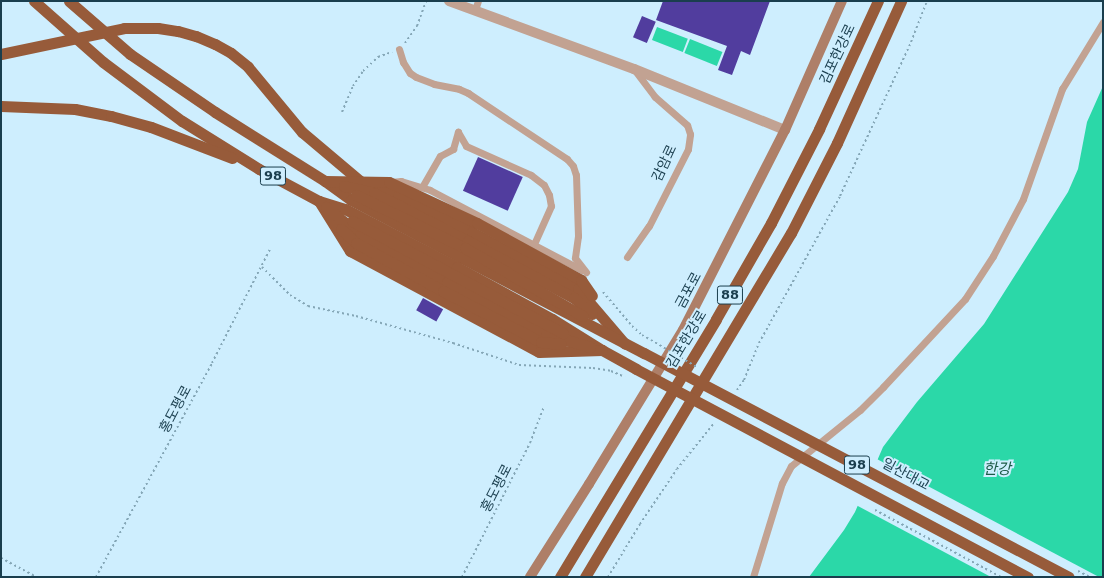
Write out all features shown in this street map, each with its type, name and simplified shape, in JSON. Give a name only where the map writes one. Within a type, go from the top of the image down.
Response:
[{"type":"highway","name":"98","points":[[34,1],[103,62],[182,121],[259,169],[319,201],[345,209],[450,264],[552,319],[636,369],[1028,577]]},
{"type":"highway","name":"98","points":[[69,1],[130,54],[264,144],[326,181],[352,200],[625,344]]},
{"type":"highway","name":"김포한강로","points":[[560,577],[716,319],[771,223],[828,109],[878,1]]},
{"type":"highway","name":"88","points":[[585,577],[791,233],[837,143],[901,1]]},
{"type":"highway","points":[[1,54],[124,28],[158,28],[196,36],[231,53],[248,67],[302,132],[360,181],[398,196],[472,232],[578,289],[625,344]]},
{"type":"highway","points":[[1,105],[75,109],[111,116],[151,127],[259,169]]},
{"type":"highway","points":[[326,181],[388,182],[477,223],[581,280],[625,344]]},
{"type":"highway","points":[[326,181],[374,193],[574,298],[625,344]]},
{"type":"highway","points":[[319,201],[350,251],[539,352],[602,350]]},
{"type":"highway","points":[[319,201],[360,234],[454,286],[546,334],[602,350]]},
{"type":"highway","name":"일산대교","points":[[625,344],[1069,577]]},
{"type":"main road","name":"금포로","points":[[530,577],[594,477],[683,330],[785,130],[842,1]]},
{"type":"street","points":[[449,1],[477,6],[785,130]]},
{"type":"lane","points":[[753,577],[782,483],[791,466],[860,410],[883,387],[964,299],[989,263],[1023,199],[1062,89],[1103,22]]},
{"type":"lane","points":[[388,182],[401,181],[422,187],[586,272],[575,258],[578,236],[576,175],[573,166],[567,159],[468,93],[459,89],[434,84],[410,73],[403,62],[399,49]]},
{"type":"lane","name":"감암로","points":[[628,257],[649,226],[688,149],[690,134],[687,125],[655,97],[634,69]]},
{"type":"lane","points":[[422,187],[440,156],[454,149],[458,132],[466,146],[531,175],[544,185],[549,195],[551,206],[534,244]]},
{"type":"path","points":[[342,112],[353,86],[370,64],[378,57],[399,49],[410,38],[417,26],[426,1]]},
{"type":"path","points":[[736,392],[744,380],[759,343],[840,196],[911,42],[927,1]]},
{"type":"path","name":"홍도평로","points":[[96,577],[262,267],[270,249]]},
{"type":"path","points":[[262,267],[290,295],[308,306],[356,316],[446,341],[519,365],[593,368],[611,371],[630,379]]},
{"type":"path","points":[[601,289],[632,326],[642,335],[651,340]]},
{"type":"path","name":"홍도평로","points":[[462,577],[530,443],[544,407]]},
{"type":"path","points":[[608,577],[640,524],[677,469],[718,417]]},
{"type":"path","points":[[1,558],[36,577]]},
{"type":"water","points":[[657,27],[688,39],[683,52],[652,40]]},
{"type":"water","points":[[690,39],[722,52],[717,66],[684,53]]},
{"type":"water","name":"한강","points":[[1103,86],[1103,577],[809,577],[844,530],[855,512],[883,447],[917,402],[984,324],[1068,192],[1078,169],[1087,122]]},
{"type":"pier","points":[[875,458],[1099,577],[991,577],[856,505]]},
{"type":"building","points":[[663,1],[770,1],[750,55],[741,51],[732,75],[718,70],[727,46],[656,20]]},
{"type":"building","points":[[642,16],[656,22],[647,43],[633,37]]},
{"type":"building","points":[[478,157],[523,177],[508,211],[463,191]]},
{"type":"building","points":[[423,298],[443,309],[436,321],[416,310]]}]
